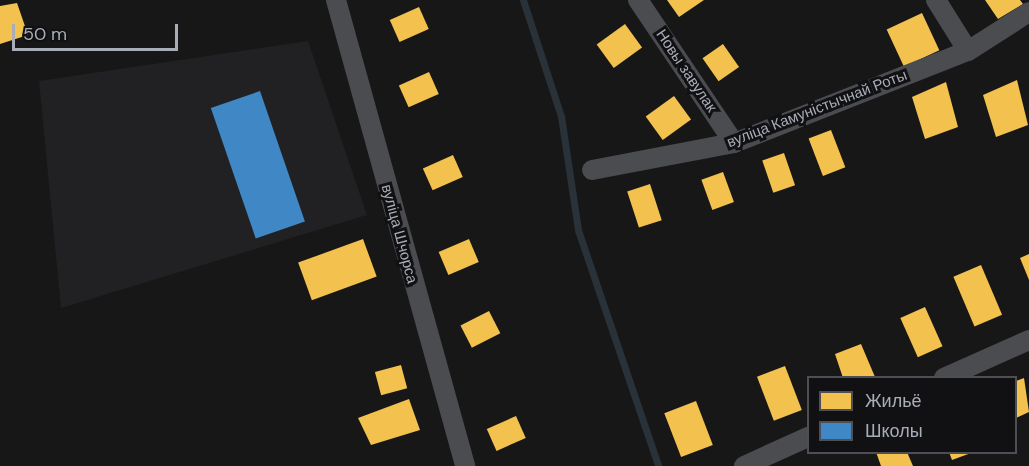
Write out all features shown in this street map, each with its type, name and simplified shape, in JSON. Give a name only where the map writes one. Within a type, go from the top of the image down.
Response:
[{"type":"street","name":"вуліца Шчорса","points":[[336,0],[465,466]]},
{"type":"street","name":"Новы завулак","points":[[638,0],[734,143]]},
{"type":"street","points":[[936,0],[968,51]]},
{"type":"street","name":"вуліца Камуністычнай Роты","points":[[592,171],[734,143],[968,51],[1029,12]]},
{"type":"street","points":[[948,376],[1029,340]]},
{"type":"street","points":[[744,466],[807,438]]},
{"type":"shaded area","points":[[308,41],[367,215],[61,308],[39,81]]},
{"type":"building: Жильё","points":[[667,0],[704,0],[679,17]]},
{"type":"building: Жильё","points":[[985,0],[1020,0],[1023,4],[998,19]]},
{"type":"building: Жильё","points":[[17,3],[28,35],[0,44],[0,6]]},
{"type":"building: Жильё","points":[[419,7],[429,29],[400,42],[390,20]]},
{"type":"building: Жильё","points":[[922,13],[939,50],[904,67],[887,29]]},
{"type":"building: Жильё","points":[[625,24],[642,47],[614,68],[597,45]]},
{"type":"building: Жильё","points":[[723,44],[739,67],[719,81],[703,58]]},
{"type":"building: Жильё","points":[[429,72],[439,94],[409,107],[399,85]]},
{"type":"building: Жильё","points":[[1017,80],[1028,125],[996,137],[983,95]]},
{"type":"building: Жильё","points":[[946,82],[958,127],[925,139],[912,97]]},
{"type":"building: Жильё","points":[[674,96],[691,119],[663,140],[646,117]]},
{"type":"building: Жильё","points":[[831,130],[845,167],[823,176],[809,139]]},
{"type":"building: Жильё","points":[[784,153],[795,185],[773,193],[762,160]]},
{"type":"building: Жильё","points":[[453,155],[463,177],[433,190],[423,168]]},
{"type":"building: Жильё","points":[[723,172],[734,202],[712,210],[701,180]]},
{"type":"building: Жильё","points":[[650,184],[662,220],[639,228],[627,191]]},
{"type":"building: Жильё","points":[[363,239],[377,277],[312,300],[298,263]]},
{"type":"building: Жильё","points":[[469,239],[479,262],[448,275],[439,252]]},
{"type":"building: Жильё","points":[[1029,254],[1029,280],[1020,258]]},
{"type":"building: Жильё","points":[[981,265],[1002,315],[974,326],[953,277]]},
{"type":"building: Жильё","points":[[925,307],[942,346],[918,357],[900,318]]},
{"type":"building: Жильё","points":[[489,311],[500,333],[472,348],[460,326]]},
{"type":"building: Жильё","points":[[861,344],[875,376],[842,376],[835,354]]},
{"type":"building: Жильё","points":[[401,365],[407,388],[381,395],[375,372]]},
{"type":"building: Жильё","points":[[785,366],[802,410],[774,421],[757,377]]},
{"type":"building: Жильё","points":[[1024,378],[1029,412],[1017,418],[1017,381]]},
{"type":"building: Жильё","points":[[409,399],[420,430],[371,445],[358,418]]},
{"type":"building: Жильё","points":[[696,401],[713,445],[681,457],[664,413]]},
{"type":"building: Жильё","points":[[516,416],[526,438],[497,451],[487,429]]},
{"type":"building: Жильё","points":[[877,454],[908,454],[913,466],[881,466]]},
{"type":"building: Жильё","points":[[950,454],[968,454],[952,460]]},
{"type":"building: Школы","points":[[260,91],[305,221],[256,238],[211,108]]},
{"type":"waterway","points":[[523,0],[561,116],[578,230],[658,465]]}]
